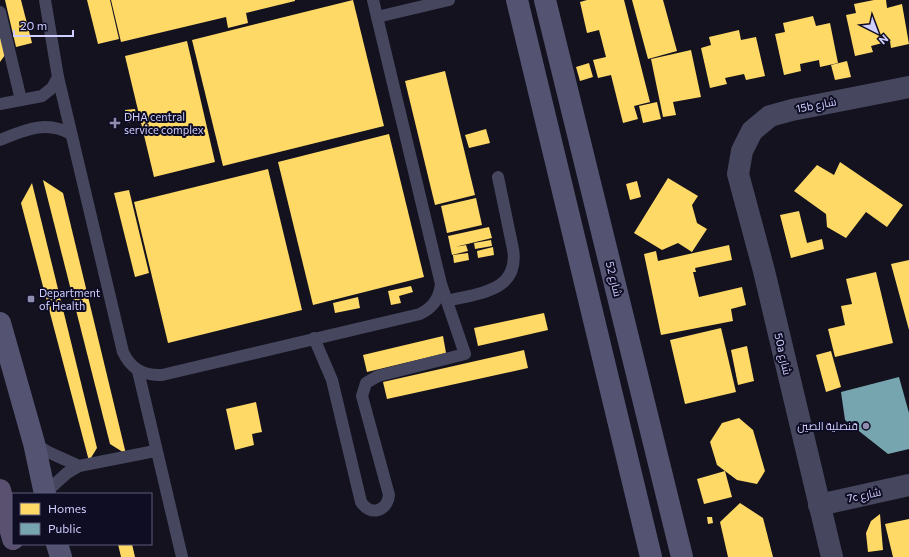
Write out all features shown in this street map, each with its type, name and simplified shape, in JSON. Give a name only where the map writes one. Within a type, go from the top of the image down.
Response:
[{"type":"main road","points":[[0,490],[12,535]]},
{"type":"main road","points":[[14,545],[18,557]]},
{"type":"street","points":[[517,0],[651,557]]},
{"type":"street","name":"شارع 52","points":[[545,0],[682,557]]},
{"type":"street","name":"15b شارع","points":[[742,151],[752,130],[770,116],[792,110],[909,87]]},
{"type":"street","name":"50a شارع","points":[[742,151],[738,174],[764,271],[832,557]]},
{"type":"street","points":[[0,323],[34,443],[45,493]]},
{"type":"street","name":"7c شارع","points":[[819,505],[909,485]]},
{"type":"street","points":[[57,545],[61,557]]},
{"type":"lane","points":[[45,0],[58,77],[71,134],[123,352],[131,366],[145,374],[162,375],[420,314],[433,305],[438,299],[442,284]]},
{"type":"lane","points":[[314,338],[332,380],[360,502],[364,507],[371,511],[378,511],[384,508],[388,502],[388,488],[362,396],[366,383],[378,376],[465,354],[442,284],[373,0]]},
{"type":"lane","points":[[377,17],[449,0]]},
{"type":"lane","points":[[0,12],[21,100]]},
{"type":"lane","points":[[0,104],[42,96],[52,88],[58,77]]},
{"type":"lane","points":[[0,140],[39,127],[50,126],[61,128],[71,134]]},
{"type":"lane","points":[[447,301],[498,287],[507,280],[512,271],[514,255],[498,177]]},
{"type":"lane","points":[[138,371],[155,451],[182,557]]},
{"type":"lane","points":[[34,443],[48,452],[79,466]]},
{"type":"lane","points":[[46,493],[67,473],[79,466],[155,451]]},
{"type":"building: Homes","points":[[5,0],[21,0],[32,43],[16,47]]},
{"type":"building: Homes","points":[[87,0],[110,0],[119,39],[98,44]]},
{"type":"building: Homes","points":[[111,0],[295,1],[246,13],[248,23],[228,28],[226,17],[121,42]]},
{"type":"building: Homes","points":[[353,0],[384,126],[223,166],[192,40]]},
{"type":"building: Homes","points":[[587,0],[624,0],[650,102],[634,106],[638,119],[623,123],[611,75],[598,78],[593,60],[606,57],[599,30],[587,33],[580,2]]},
{"type":"building: Homes","points":[[632,0],[663,0],[677,51],[648,59]]},
{"type":"building: Homes","points":[[874,0],[886,0],[887,8],[902,4],[909,44],[891,48],[890,41],[871,46],[873,52],[855,56],[846,15],[856,13],[854,4]]},
{"type":"building: Homes","points":[[813,16],[816,26],[830,23],[838,63],[820,67],[819,60],[800,64],[801,71],[784,75],[775,34],[785,32],[783,23]]},
{"type":"building: Homes","points":[[739,30],[741,40],[756,37],[765,76],[746,80],[744,74],[725,78],[727,84],[710,88],[701,48],[711,45],[709,37]]},
{"type":"building: Homes","points":[[0,35],[5,55],[0,62]]},
{"type":"building: Homes","points":[[187,41],[215,162],[154,177],[125,56]]},
{"type":"building: Homes","points":[[691,50],[701,97],[673,102],[676,115],[663,117],[651,59]]},
{"type":"building: Homes","points":[[847,61],[851,77],[835,80],[831,65]]},
{"type":"building: Homes","points":[[589,63],[593,77],[580,81],[576,67]]},
{"type":"building: Homes","points":[[445,71],[475,195],[435,205],[405,81]]},
{"type":"building: Homes","points":[[657,102],[661,119],[643,123],[639,106]]},
{"type":"building: Homes","points":[[135,109],[137,121],[126,123],[125,110]]},
{"type":"building: Homes","points":[[486,129],[490,143],[469,148],[465,135]]},
{"type":"building: Homes","points":[[389,134],[424,277],[313,305],[278,162]]},
{"type":"building: Homes","points":[[840,162],[903,205],[887,227],[866,212],[846,238],[827,227],[826,214],[794,191],[817,165],[834,175]]},
{"type":"building: Homes","points":[[268,169],[302,310],[168,343],[134,202]]},
{"type":"building: Homes","points":[[668,178],[698,196],[692,205],[697,223],[707,229],[692,252],[678,243],[662,250],[634,233]]},
{"type":"building: Homes","points":[[43,180],[63,193],[126,454],[110,444]]},
{"type":"building: Homes","points":[[637,181],[641,197],[630,200],[626,184]]},
{"type":"building: Homes","points":[[32,183],[97,448],[89,461],[21,203]]},
{"type":"building: Homes","points":[[129,190],[149,273],[135,277],[114,193]]},
{"type":"building: Homes","points":[[476,198],[482,225],[447,233],[441,206]]},
{"type":"building: Homes","points":[[799,211],[807,243],[822,239],[824,249],[791,258],[780,215]]},
{"type":"building: Homes","points":[[489,227],[492,238],[455,247],[466,245],[468,251],[452,255],[448,236]]},
{"type":"building: Homes","points":[[491,240],[492,246],[475,249],[474,243]]},
{"type":"building: Homes","points":[[729,245],[732,260],[695,268],[696,272],[693,272],[699,297],[742,287],[746,305],[731,309],[733,321],[661,335],[644,254],[656,251],[658,261]]},
{"type":"building: Homes","points":[[493,247],[494,255],[478,258],[477,251]]},
{"type":"building: Homes","points":[[468,253],[469,260],[454,263],[453,255]]},
{"type":"building: Homes","points":[[909,260],[909,330],[891,264]]},
{"type":"building: Homes","points":[[876,272],[893,343],[835,357],[828,329],[845,325],[841,306],[852,304],[846,279]]},
{"type":"building: Homes","points":[[411,286],[413,292],[399,296],[401,303],[391,305],[388,291]]},
{"type":"building: Homes","points":[[358,297],[360,308],[335,313],[333,303]]},
{"type":"building: Homes","points":[[544,313],[548,330],[478,346],[474,328]]},
{"type":"building: Homes","points":[[721,328],[736,392],[685,404],[670,340]]},
{"type":"building: Homes","points":[[443,336],[446,353],[367,372],[363,355]]},
{"type":"building: Homes","points":[[747,346],[754,381],[738,385],[731,350]]},
{"type":"building: Homes","points":[[524,350],[528,368],[387,399],[383,382]]},
{"type":"building: Homes","points":[[831,351],[841,387],[826,392],[816,355]]},
{"type":"building: Homes","points":[[256,402],[262,432],[252,434],[254,445],[235,450],[226,409]]},
{"type":"building: Homes","points":[[739,418],[753,430],[765,471],[757,484],[737,480],[717,465],[710,442],[722,423]]},
{"type":"building: Homes","points":[[725,471],[732,497],[704,504],[697,479]]},
{"type":"building: Homes","points":[[740,503],[763,518],[773,557],[728,557],[720,522]]},
{"type":"building: Homes","points":[[880,514],[883,550],[868,552],[866,533],[871,521]]},
{"type":"building: Homes","points":[[707,517],[712,517],[713,523],[708,524]]},
{"type":"building: Homes","points":[[909,519],[909,557],[893,557],[885,524]]},
{"type":"building: Homes","points":[[118,545],[132,545],[135,557],[121,557]]},
{"type":"building: Public","points":[[899,377],[909,413],[909,449],[888,454],[845,420],[841,392]]},
{"type":"place","name":"DHA central service complex","points":[[115,123]]},
{"type":"place","name":"Department of Health","points":[[31,299]]},
{"type":"place","name":"قنصلية الصين","points":[[866,426]]}]
